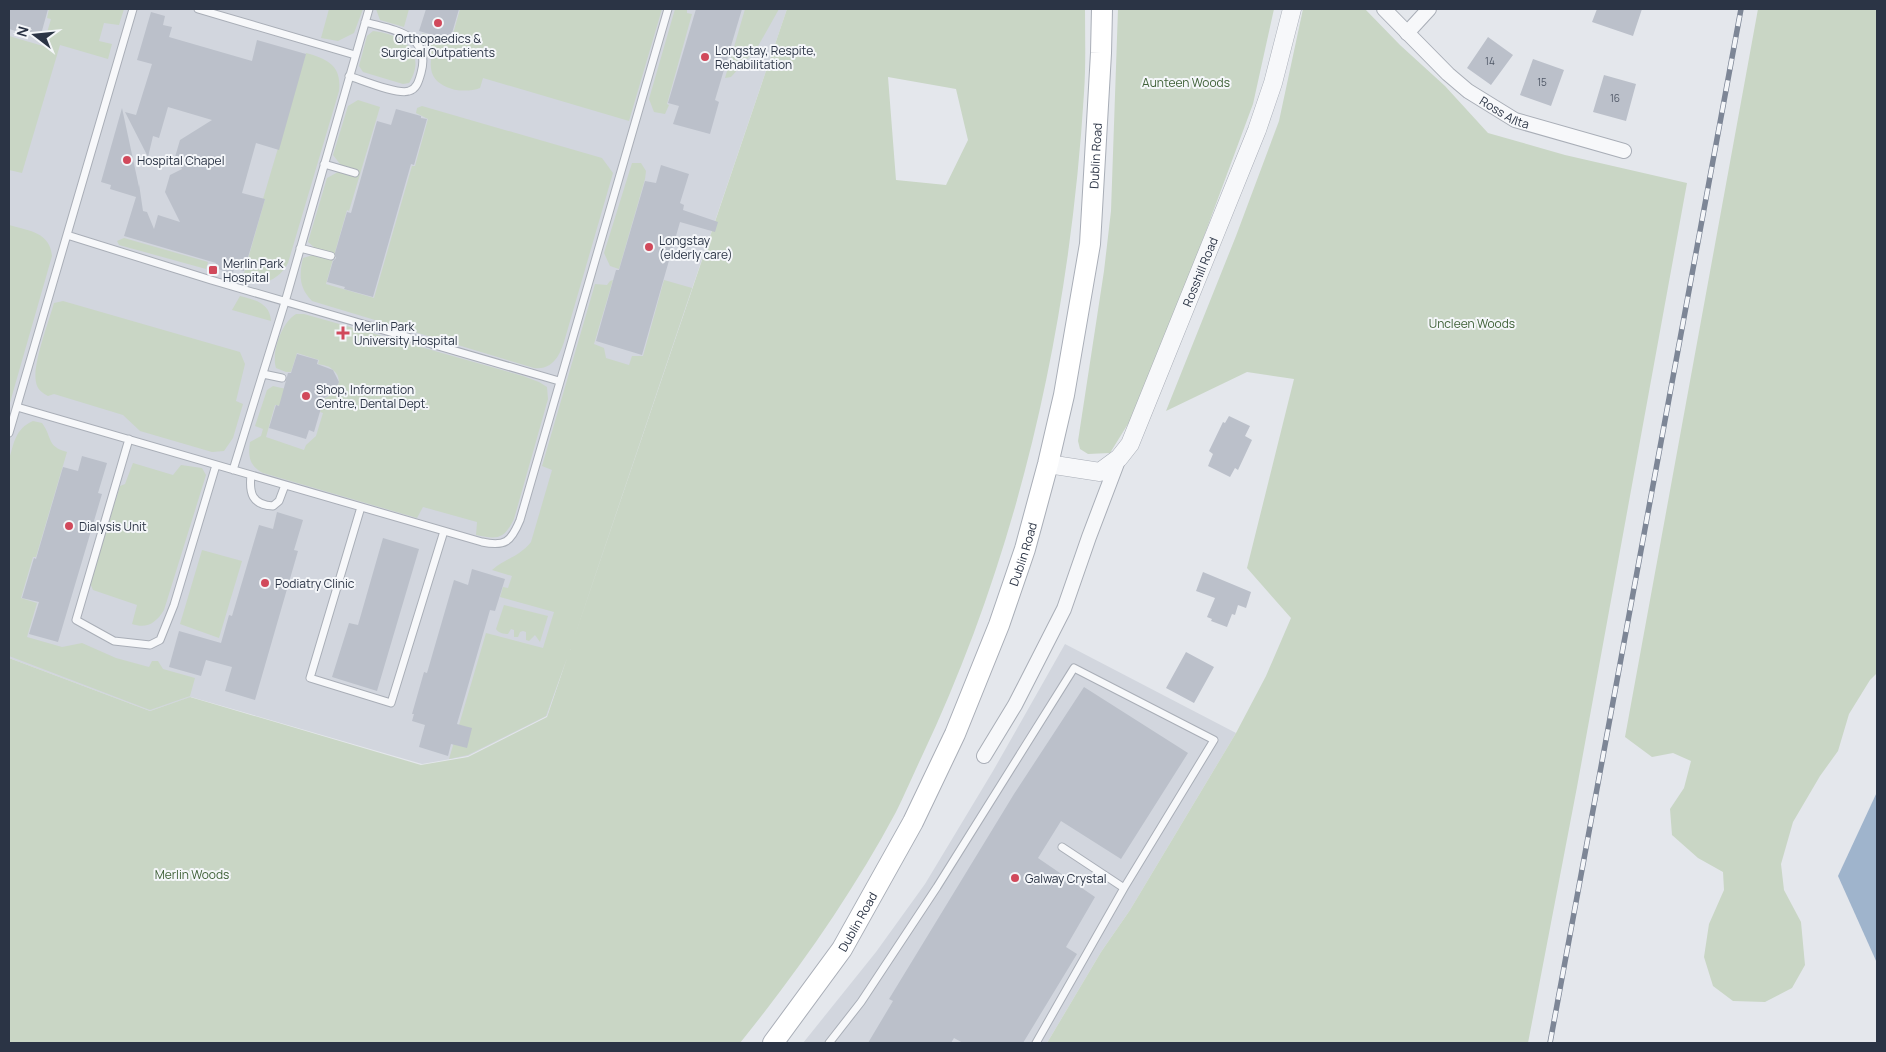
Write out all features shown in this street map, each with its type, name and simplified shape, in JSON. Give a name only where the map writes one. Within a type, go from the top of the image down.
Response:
[{"type":"main road","name":"Dublin Road","points":[[773,1043],[842,948],[913,822],[955,734],[999,626],[1025,549],[1064,395],[1090,244],[1102,9]]},
{"type":"street","name":"Rosshill Road","points":[[1048,464],[1100,472],[1119,458],[1130,444],[1257,130],[1273,83],[1292,9]]},
{"type":"street","name":"Ross Allta","points":[[1384,9],[1448,74],[1468,91],[1515,120],[1624,151]]},
{"type":"street","points":[[1407,33],[1429,9]]},
{"type":"street","points":[[984,756],[1015,705],[1064,609],[1119,458]]},
{"type":"lane","points":[[9,433],[133,9]]},
{"type":"lane","points":[[198,9],[355,55]]},
{"type":"lane","points":[[233,470],[285,302],[369,9]]},
{"type":"lane","points":[[17,407],[444,531],[493,544],[501,544],[508,540],[515,532],[668,9]]},
{"type":"lane","points":[[349,76],[397,91],[408,92],[417,86],[421,75],[424,62],[422,48],[416,41],[398,31],[365,22]]},
{"type":"lane","points":[[324,164],[355,173]]},
{"type":"lane","points":[[67,235],[285,302],[559,381]]},
{"type":"lane","points":[[300,248],[331,256]]},
{"type":"lane","points":[[263,374],[282,378]]},
{"type":"lane","points":[[129,439],[76,620],[114,641],[150,645],[160,640],[174,605],[216,465]]},
{"type":"lane","points":[[251,475],[250,487],[252,496],[267,506],[273,506],[279,501],[285,485]]},
{"type":"lane","points":[[361,507],[310,678],[391,703],[444,531]]},
{"type":"lane","points":[[829,1043],[861,1002],[937,887],[1074,668],[1214,740],[1124,888],[1036,1043]]},
{"type":"lane","points":[[1062,847],[1124,888]]},
{"type":"shaded area","name":"Merlin Park University Hospital","points":[[9,9],[787,9],[547,716],[468,756],[422,764],[191,697],[150,711],[9,658]]},
{"type":"shaded area","name":"Galway Crystal","points":[[1065,644],[1236,733],[1130,910],[1101,952],[1047,1043],[803,1043],[876,952],[925,884],[993,771]]},
{"type":"green space","points":[[49,9],[124,9],[119,25],[104,23],[99,41],[112,44],[108,59],[60,45],[22,173],[9,170],[9,36],[43,46],[51,19],[47,18]]},
{"type":"green space","points":[[329,9],[363,9],[354,33],[338,41],[321,38]]},
{"type":"green space","points":[[376,9],[409,9],[404,27],[380,20]]},
{"type":"green space","points":[[460,9],[662,9],[629,121],[483,78],[480,88],[465,91],[456,90],[439,83],[432,73],[431,56],[422,33],[451,41]]},
{"type":"green space","points":[[675,9],[687,9],[687,13],[692,14],[667,104],[669,105],[665,114],[654,112],[649,99]]},
{"type":"green space","points":[[745,9],[779,9],[757,48],[731,77],[725,78]]},
{"type":"green space","name":"Merlin Woods","points":[[787,9],[1085,9],[1085,82],[1067,264],[1034,432],[1013,515],[987,597],[957,677],[896,812],[879,843],[823,931],[783,988],[740,1043],[9,1043],[9,658],[150,711],[190,697],[421,765],[468,757],[547,717],[567,658],[546,716],[468,755],[449,759],[486,633],[543,648],[554,612],[500,597],[503,587],[508,588],[512,576],[492,570],[522,551],[531,542],[552,470],[542,466],[595,284],[607,285],[613,280],[594,344],[604,348],[606,358],[629,365],[632,356],[643,356],[664,280],[692,288],[570,650]],"holes":[[[888,77],[956,89],[968,140],[946,185],[896,180]]]},
{"type":"green space","name":"Aunteen Woods","points":[[1118,9],[1274,9],[1253,104],[1144,398],[1110,453],[1088,454],[1080,449],[1078,441],[1104,271],[1111,211]]},
{"type":"green space","name":"Uncleen Woods","points":[[1303,9],[1365,9],[1400,45],[1445,86],[1488,133],[1565,155],[1687,183],[1577,787],[1528,1043],[1047,1043],[1101,952],[1130,910],[1236,733],[1266,676],[1291,618],[1247,568],[1294,379],[1247,372],[1166,411],[1236,236],[1279,121]]},
{"type":"green space","points":[[1758,9],[1877,9],[1877,673],[1870,680],[1849,714],[1838,751],[1820,776],[1793,822],[1781,864],[1784,890],[1801,922],[1805,965],[1792,988],[1765,1002],[1733,1001],[1713,986],[1704,957],[1709,924],[1724,890],[1723,872],[1698,858],[1672,835],[1670,809],[1684,788],[1691,761],[1673,753],[1652,757],[1625,737]]},
{"type":"green space","points":[[373,31],[394,36],[409,46],[414,54],[415,62],[414,72],[409,83],[403,84],[363,72],[359,66],[367,36]]},
{"type":"green space","points":[[306,53],[321,58],[332,65],[338,75],[339,91],[288,263],[282,272],[269,281],[254,281],[255,277],[244,273],[265,199],[263,199]]},
{"type":"green space","points":[[358,100],[380,107],[349,211],[347,210],[326,284],[374,298],[412,166],[415,166],[428,119],[416,113],[417,108],[422,106],[602,158],[613,173],[564,342],[560,353],[550,365],[534,368],[312,301],[308,296],[301,281],[303,258],[313,255],[315,248],[308,242],[327,178],[338,172],[340,164],[333,155],[348,106]]},
{"type":"green space","points":[[632,163],[641,163],[646,171],[619,269],[610,266],[604,253]]},
{"type":"green space","points":[[9,225],[31,231],[43,237],[50,248],[52,256],[9,406]]},
{"type":"green space","points":[[124,238],[208,262],[206,269],[119,245],[117,241]]},
{"type":"green space","points":[[240,296],[265,306],[271,321],[232,310]]},
{"type":"green space","points":[[63,301],[240,352],[245,364],[236,401],[243,404],[233,438],[224,451],[212,452],[140,431],[123,415],[54,394],[48,396],[42,392],[37,387],[36,365],[54,303]]},
{"type":"green space","points":[[296,314],[304,314],[523,376],[547,387],[548,399],[514,519],[507,531],[495,537],[476,535],[477,522],[423,507],[417,518],[263,473],[252,464],[249,452],[250,442],[261,436],[263,429],[255,426],[267,390],[273,386],[286,389],[281,406],[275,405],[266,437],[304,450],[306,445],[316,436],[323,413],[320,412],[325,398],[333,393],[338,386],[337,374],[332,369],[318,364],[319,360],[297,353],[291,372],[276,368],[276,346],[282,330]]},
{"type":"green space","points":[[33,421],[42,423],[53,444],[60,450],[67,452],[36,557],[33,557],[21,598],[37,603],[27,637],[62,647],[82,643],[116,658],[149,667],[152,661],[158,661],[163,669],[195,678],[190,696],[150,710],[9,656],[9,460],[19,432]]},
{"type":"green space","points":[[133,463],[173,475],[181,465],[202,468],[206,475],[164,610],[151,624],[142,626],[132,624],[137,605],[93,590],[90,583],[120,486],[125,484]]},
{"type":"green space","points":[[202,550],[242,561],[219,638],[180,624]]},
{"type":"green space","points":[[504,605],[548,616],[540,642],[535,635],[529,641],[526,640],[526,632],[523,631],[520,632],[518,637],[514,637],[514,630],[511,629],[508,634],[501,633],[496,629]]},
{"type":"water","points":[[1877,792],[1877,963],[1838,876]]},
{"type":"building","points":[[9,9],[48,9],[40,38],[9,29]]},
{"type":"building","name":"Orthopaedics & Surgical Outpatients","points":[[426,9],[459,9],[450,40],[419,31]]},
{"type":"building","name":"Longstay, Respite, Rehabilitation","points":[[696,9],[742,9],[715,100],[719,102],[710,134],[673,124],[679,106],[668,103]]},
{"type":"building","points":[[1597,9],[1642,9],[1633,36],[1592,22]]},
{"type":"building","points":[[151,12],[165,16],[163,25],[172,27],[169,37],[252,61],[257,40],[306,54],[279,150],[256,143],[242,193],[265,199],[244,271],[234,268],[233,274],[215,268],[216,263],[124,236],[136,197],[110,189],[111,185],[101,182],[122,108],[143,211],[147,212],[154,229],[158,215],[180,222],[165,192],[170,175],[182,169],[175,157],[180,140],[212,120],[168,107],[159,138],[153,136],[148,157],[125,112],[136,115],[152,64],[137,60]]},
{"type":"building","points":[[1488,37],[1513,55],[1491,85],[1467,68]]},
{"type":"building","points":[[1533,59],[1564,70],[1551,106],[1520,95]]},
{"type":"building","points":[[1604,75],[1636,84],[1626,121],[1593,112]]},
{"type":"building","points":[[396,109],[427,119],[414,165],[411,164],[373,297],[327,282],[333,261],[336,258],[335,253],[347,212],[351,213],[377,121],[391,125]]},
{"type":"building","name":"Longstay (elderly care)","points":[[661,165],[689,174],[680,203],[684,205],[683,210],[718,222],[715,232],[680,222],[642,355],[596,341],[616,270],[619,270],[645,181],[656,183]]},
{"type":"building","name":"Shop, Information Centre, Dental Dept.","points":[[297,354],[318,360],[317,364],[333,370],[339,382],[334,393],[324,398],[314,432],[309,430],[306,439],[269,428],[276,405],[279,406],[288,373],[291,373]]},
{"type":"building","points":[[1229,416],[1250,426],[1245,436],[1252,440],[1238,470],[1235,468],[1230,477],[1208,466],[1213,454],[1209,451],[1223,422],[1225,423]]},
{"type":"building","name":"Dialysis Unit","points":[[82,456],[107,463],[98,493],[102,494],[58,642],[29,634],[39,602],[22,598],[34,558],[36,559],[63,467],[78,471]]},
{"type":"building","name":"Podiatry Clinic","points":[[277,512],[303,520],[294,550],[298,551],[255,700],[225,691],[232,667],[206,660],[201,676],[169,667],[179,631],[221,643],[229,615],[232,616],[259,525],[273,529]]},
{"type":"building","points":[[383,538],[419,549],[377,691],[332,677],[349,623],[358,625]]},
{"type":"building","points":[[472,569],[505,579],[495,611],[490,610],[457,724],[472,728],[467,748],[451,744],[448,756],[419,747],[425,725],[412,721],[414,714],[412,714],[424,672],[427,673],[454,580],[468,585]]},
{"type":"building","points":[[1203,572],[1251,592],[1246,608],[1238,605],[1235,615],[1232,614],[1227,627],[1211,621],[1212,619],[1207,617],[1215,598],[1196,591]]},
{"type":"building","points":[[1186,652],[1214,667],[1194,703],[1166,688]]},
{"type":"building","name":"Galway Crystal","points":[[1084,687],[1188,753],[1121,859],[1061,821],[1038,858],[1095,897],[1066,947],[1077,954],[1023,1043],[963,1043],[954,1038],[951,1043],[868,1043],[893,1001],[889,999],[1014,794]]},
{"type":"railway","points":[[1550,1043],[1741,9]]},
{"type":"place","name":"Orthopaedics & Surgical Outpatients","points":[[438,23]]},
{"type":"place","name":"Longstay, Respite, Rehabilitation","points":[[705,57]]},
{"type":"place","name":"Hospital Chapel","points":[[127,160]]},
{"type":"place","name":"Longstay (elderly care)","points":[[649,247]]},
{"type":"place","name":"Merlin Park Hospital","points":[[213,270]]},
{"type":"place","name":"Merlin Park University Hospital","points":[[343,333]]},
{"type":"place","name":"Shop, Information Centre, Dental Dept.","points":[[306,396]]},
{"type":"place","name":"Dialysis Unit","points":[[69,526]]},
{"type":"place","name":"Podiatry Clinic","points":[[265,583]]},
{"type":"place","name":"Galway Crystal","points":[[1015,878]]}]
